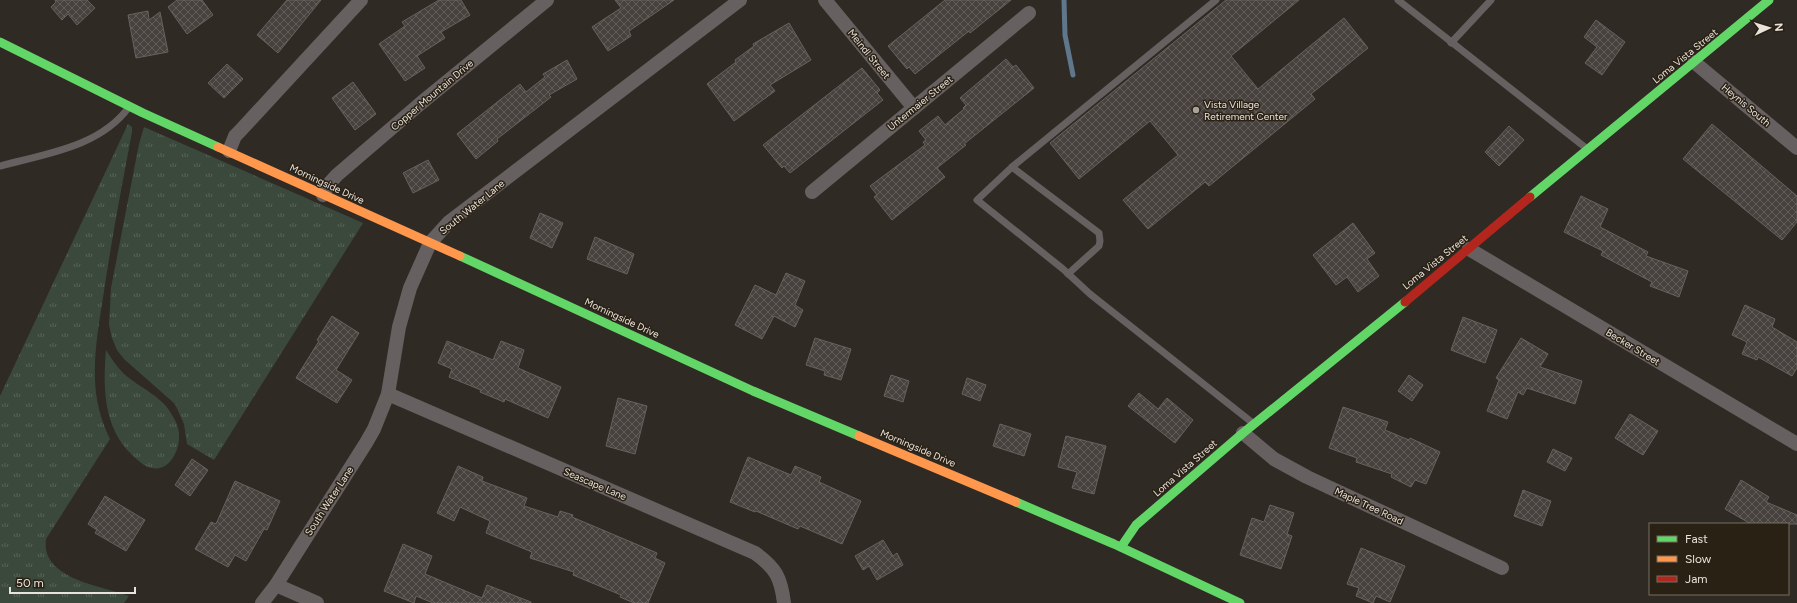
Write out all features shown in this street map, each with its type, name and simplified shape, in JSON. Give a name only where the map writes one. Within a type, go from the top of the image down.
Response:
[{"type":"street","points":[[229,151],[235,136],[361,0]]},
{"type":"street","name":"Copper Mountain Drive","points":[[323,195],[332,180],[421,103],[548,0]]},
{"type":"street","name":"South Water Lane","points":[[262,603],[276,585],[366,443],[388,394],[404,306],[430,243],[449,222],[740,0]]},
{"type":"street","name":"Meindl Street","points":[[825,0],[914,108]]},
{"type":"street","name":"Loma Vista Street","points":[[1121,547],[1136,525],[1243,433],[1469,249],[1587,149],[1770,0]]},
{"type":"street","name":"Untermaier Street","points":[[812,192],[1029,14]]},
{"type":"street","name":"Morningside Drive","points":[[0,42],[130,106],[323,195],[504,275],[754,391],[1121,547],[1240,603]]},
{"type":"street","name":"Heynis South","points":[[1694,62],[1797,148]]},
{"type":"street","name":"Becker Street","points":[[1469,249],[1797,444]]},
{"type":"street","name":"Seascape Lane","points":[[388,394],[755,553],[770,564],[776,571],[782,586],[783,599]]},
{"type":"street","name":"Maple Tree Road","points":[[1243,433],[1274,459],[1307,477],[1502,568]]},
{"type":"street","points":[[276,585],[317,603]]},
{"type":"lane","points":[[1216,0],[1012,167],[977,200],[1068,274],[1090,294],[1254,424]]},
{"type":"lane","points":[[1398,0],[1587,149]]},
{"type":"lane","points":[[1451,43],[1491,0]]},
{"type":"lane","points":[[0,166],[89,141],[120,119],[130,106]]},
{"type":"lane","points":[[1012,167],[1099,233],[1099,246],[1068,274]]},
{"type":"green space","points":[[128,124],[132,127],[132,132],[110,251],[95,354],[97,399],[101,417],[110,439],[46,539],[47,553],[53,563],[63,572],[75,579],[129,596],[124,603],[0,603],[0,396]]},
{"type":"green space","points":[[144,127],[363,223],[214,460],[187,444],[184,424],[175,404],[124,359],[117,350],[109,325],[111,288],[139,144]]},
{"type":"green space","points":[[106,350],[124,374],[157,397],[168,408],[175,420],[179,432],[178,447],[173,458],[164,466],[152,468],[144,465],[122,444],[115,432],[110,419],[105,392]]},
{"type":"building","points":[[55,0],[87,0],[95,8],[77,25],[68,14],[62,20],[51,7],[56,2]]},
{"type":"building","points":[[177,0],[202,0],[213,15],[187,34],[168,7]]},
{"type":"building","points":[[287,0],[321,0],[278,53],[257,35]]},
{"type":"building","points":[[439,0],[461,0],[470,15],[441,32],[445,38],[417,56],[425,68],[405,81],[379,44],[405,26],[402,22]]},
{"type":"building","points":[[615,0],[674,0],[629,31],[631,36],[608,51],[592,27],[621,8]]},
{"type":"building","points":[[945,0],[1011,0],[915,74],[909,67],[907,69],[888,46]]},
{"type":"building","name":"Vista Village Retirement Center","points":[[1226,0],[1299,0],[1231,56],[1258,89],[1344,18],[1368,48],[1311,94],[1315,99],[1209,186],[1205,182],[1148,229],[1123,200],[1178,155],[1150,121],[1079,179],[1050,143]]},
{"type":"building","points":[[148,11],[149,20],[160,12],[168,52],[136,58],[128,15]]},
{"type":"building","points":[[1596,20],[1625,42],[1602,75],[1585,63],[1597,47],[1584,37]]},
{"type":"building","points":[[789,23],[811,60],[770,85],[775,91],[734,121],[707,84],[736,62],[735,60],[754,46],[753,44]]},
{"type":"building","points":[[1006,59],[1013,67],[1016,65],[1034,88],[964,144],[966,145],[937,168],[945,177],[892,220],[874,197],[877,195],[870,186],[925,145],[923,142],[926,140],[919,131],[938,116],[945,125],[964,109],[963,108],[966,105],[960,98]]},
{"type":"building","points":[[567,60],[577,79],[549,95],[551,97],[497,139],[498,141],[476,159],[457,134],[520,84],[526,92],[545,77],[543,74]]},
{"type":"building","points":[[227,64],[243,79],[224,98],[208,83]]},
{"type":"building","points":[[862,68],[880,90],[877,93],[883,100],[790,173],[784,166],[782,168],[763,145]]},
{"type":"building","points":[[353,82],[376,114],[355,130],[332,98]]},
{"type":"building","points":[[1712,124],[1797,196],[1797,222],[1782,240],[1683,159]]},
{"type":"building","points":[[1509,126],[1524,140],[1499,166],[1485,152]]},
{"type":"building","points":[[428,160],[439,180],[413,193],[403,173]]},
{"type":"building","points":[[1581,196],[1608,209],[1600,227],[1648,252],[1646,256],[1688,271],[1679,297],[1650,286],[1652,282],[1601,255],[1603,251],[1564,232]]},
{"type":"building","points":[[540,213],[563,223],[552,248],[530,238]]},
{"type":"building","points":[[1353,223],[1375,253],[1367,259],[1379,276],[1358,292],[1347,277],[1336,285],[1313,255]]},
{"type":"building","points":[[595,237],[634,254],[627,274],[587,259]]},
{"type":"building","points":[[786,273],[805,281],[795,305],[803,310],[795,327],[774,316],[762,339],[735,325],[755,285],[776,295]]},
{"type":"building","points":[[1745,305],[1775,319],[1772,327],[1797,342],[1797,368],[1792,376],[1758,357],[1757,360],[1742,354],[1747,342],[1732,335]]},
{"type":"building","points":[[332,316],[359,333],[336,370],[352,380],[337,403],[296,378],[319,341],[317,340]]},
{"type":"building","points":[[1463,317],[1497,330],[1485,363],[1451,350]]},
{"type":"building","points":[[815,338],[851,349],[841,380],[824,375],[825,371],[806,365]]},
{"type":"building","points":[[1521,338],[1548,354],[1540,367],[1582,381],[1575,404],[1527,388],[1523,395],[1518,392],[1507,419],[1487,411],[1499,380],[1496,378]]},
{"type":"building","points":[[447,341],[493,360],[501,341],[524,350],[518,368],[561,387],[548,418],[505,399],[504,402],[480,392],[481,390],[449,377],[452,369],[438,363]]},
{"type":"building","points":[[891,375],[909,381],[903,402],[884,396]]},
{"type":"building","points":[[1409,375],[1423,385],[1412,401],[1398,391]]},
{"type":"building","points":[[967,378],[986,385],[980,401],[962,394]]},
{"type":"building","points":[[1139,393],[1158,409],[1167,398],[1193,420],[1175,443],[1128,406]]},
{"type":"building","points":[[618,398],[647,406],[635,454],[606,446]]},
{"type":"building","points":[[1343,407],[1388,422],[1385,430],[1409,440],[1410,438],[1440,452],[1426,484],[1415,480],[1411,487],[1391,477],[1392,474],[1356,462],[1357,458],[1329,448]]},
{"type":"building","points":[[1630,414],[1658,431],[1643,455],[1615,438]]},
{"type":"building","points":[[1000,424],[1031,434],[1024,456],[993,446]]},
{"type":"building","points":[[1066,436],[1106,446],[1094,494],[1072,488],[1077,472],[1058,467]]},
{"type":"building","points":[[1553,449],[1572,458],[1565,471],[1547,462]]},
{"type":"building","points":[[748,457],[791,475],[795,466],[821,477],[819,482],[861,501],[842,544],[800,526],[798,529],[756,511],[755,512],[730,502]]},
{"type":"building","points":[[192,459],[208,470],[190,496],[175,485]]},
{"type":"building","points":[[458,466],[483,477],[482,481],[527,498],[524,506],[558,517],[560,511],[573,515],[572,517],[657,553],[655,558],[665,563],[648,603],[634,603],[620,597],[621,595],[573,575],[574,572],[530,558],[532,552],[486,533],[490,521],[460,507],[454,521],[437,513]]},
{"type":"building","points":[[1741,480],[1769,497],[1766,502],[1797,515],[1797,524],[1749,523],[1725,509]]},
{"type":"building","points":[[235,481],[280,501],[267,530],[264,529],[246,561],[235,555],[228,567],[195,549],[211,522],[216,524]]},
{"type":"building","points":[[1523,490],[1551,501],[1542,526],[1514,516]]},
{"type":"building","points":[[105,496],[145,520],[126,551],[95,533],[97,530],[88,524]]},
{"type":"building","points":[[1270,505],[1294,513],[1287,534],[1292,536],[1281,569],[1240,555],[1252,518],[1264,522]]},
{"type":"building","points":[[883,540],[893,556],[897,553],[903,565],[877,580],[869,566],[863,570],[855,556]]},
{"type":"building","points":[[403,544],[432,556],[425,574],[482,598],[487,585],[531,603],[433,603],[416,596],[414,603],[384,591]]},
{"type":"building","points":[[1361,548],[1405,566],[1390,602],[1376,596],[1373,603],[1356,596],[1359,588],[1347,584]]},
{"type":"waterway","points":[[1064,0],[1065,35],[1073,75]]},
{"type":"traffic: fast","points":[[1530,197],[1769,0]]},
{"type":"traffic: fast","points":[[0,42],[143,113],[218,147]]},
{"type":"traffic: fast","points":[[460,256],[753,391],[859,436]]},
{"type":"traffic: fast","points":[[1121,547],[1136,525],[1243,433],[1405,302]]},
{"type":"traffic: fast","points":[[1016,502],[1114,544],[1240,603]]},
{"type":"traffic: slow","points":[[218,147],[460,256]]},
{"type":"traffic: slow","points":[[859,436],[1016,502]]},
{"type":"traffic: jam","points":[[1405,302],[1530,197]]},
{"type":"place","name":"Vista Village Retirement Center","points":[[1196,110]]}]
